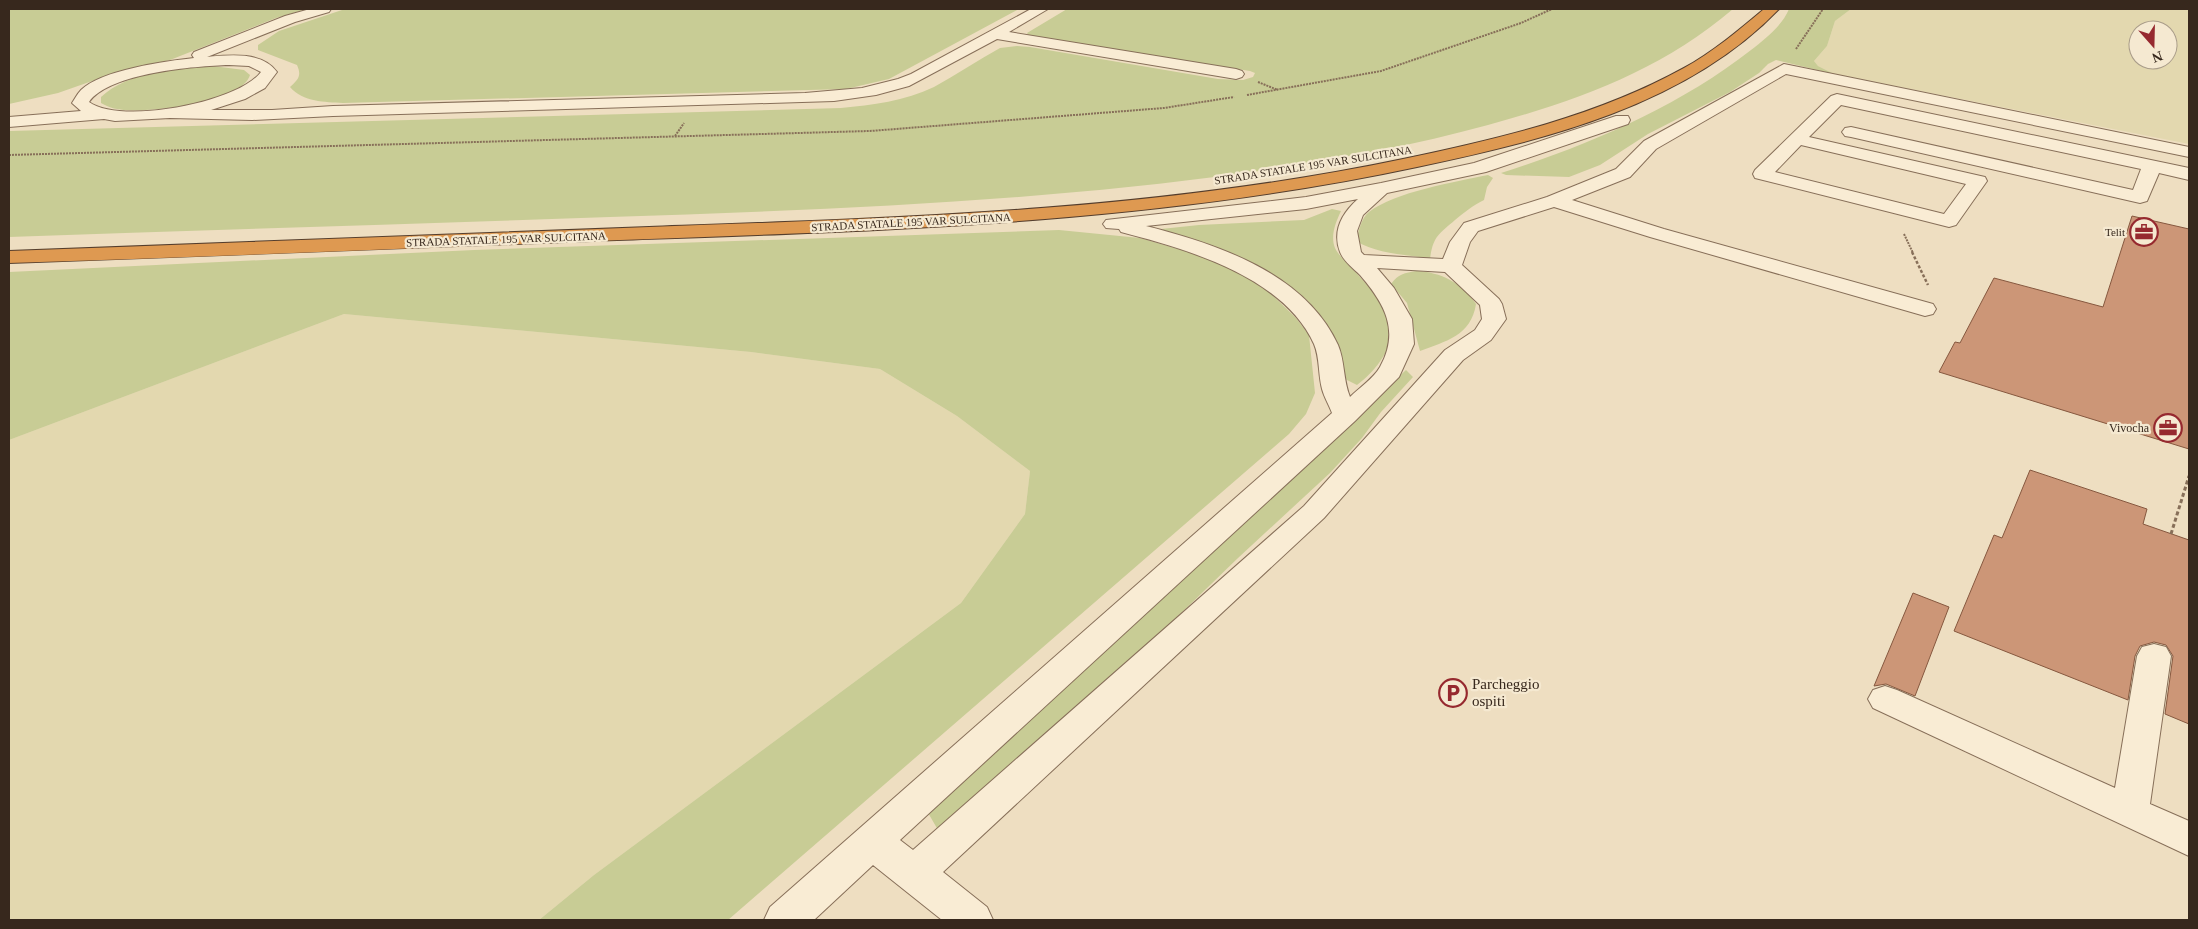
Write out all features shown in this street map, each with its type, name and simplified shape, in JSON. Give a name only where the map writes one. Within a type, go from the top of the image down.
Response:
[{"type":"highway","name":"STRADA STATALE 195 VAR SULCITANA","points":[[9,242],[857,212],[961,206],[1143,190],[1278,174],[1388,155],[1456,140],[1524,122],[1623,88],[1699,46],[1747,9]]},
{"type":"highway","name":"STRADA STATALE 195 VAR SULCITANA","points":[[9,257],[920,223],[1156,202],[1320,181],[1408,164],[1508,141],[1600,112],[1653,90],[1691,71],[1720,52],[1772,9]]},
{"type":"highway","points":[[1622,120],[1711,71],[1725,61],[1720,52]]},
{"type":"highway","points":[[920,223],[949,230],[1112,224]]},
{"type":"street","points":[[66,99],[84,96],[110,81],[198,55],[290,19],[324,9]]},
{"type":"street","points":[[9,122],[100,114],[122,116],[171,113],[293,115],[333,111],[844,96],[899,85],[1041,9]]},
{"type":"street","points":[[994,34],[1236,74]]},
{"type":"street","points":[[244,38],[244,52],[252,63]]},
{"type":"street","points":[[152,69],[208,61],[252,63],[266,68],[268,77],[280,97],[333,111]]},
{"type":"street","points":[[1451,266],[1460,242],[1470,227],[1554,201],[1623,173],[1650,145],[1784,69],[2189,152]]},
{"type":"street","points":[[171,113],[229,99],[256,88],[268,77]]},
{"type":"street","points":[[84,96],[80,104],[82,107],[100,114]]},
{"type":"street","points":[[1797,139],[1978,181],[1949,221],[1762,174],[1797,139],[1813,124],[1837,99],[2189,174]]},
{"type":"street","points":[[9,109],[38,104]]},
{"type":"street","points":[[1112,224],[1306,203],[1381,189],[1479,168],[1622,120]]},
{"type":"street","points":[[1813,124],[2140,197],[2152,166]]},
{"type":"street","points":[[785,920],[1346,415],[1390,372],[1402,344],[1400,319],[1383,288],[1351,253],[1347,231],[1354,213],[1381,189]]},
{"type":"street","points":[[1554,201],[1657,233],[1925,309]]},
{"type":"street","points":[[1112,224],[1154,234],[1221,257],[1252,272],[1281,291],[1305,313],[1324,339],[1331,357],[1335,389],[1346,415]]},
{"type":"street","points":[[915,872],[1314,512],[1454,355],[1483,335],[1494,319],[1491,304],[1451,266],[1358,261]]},
{"type":"street","points":[[2130,812],[2154,656]]},
{"type":"street","points":[[1885,700],[2189,839]]},
{"type":"street","points":[[872,842],[915,872],[972,920]]},
{"type":"path","points":[[1784,69],[1823,9]]},
{"type":"path","points":[[2172,534],[2189,476]]},
{"type":"shaded area","points":[[1851,9],[2189,9],[2189,144],[1834,74],[1818,66],[1814,61],[1827,46],[1835,21]]},
{"type":"shaded area","points":[[344,314],[751,352],[880,369],[957,416],[1030,471],[1025,514],[961,603],[594,875],[539,920],[9,920],[9,440]]},
{"type":"green space","points":[[9,9],[307,9],[276,18],[170,60],[112,74],[58,93],[9,104]]},
{"type":"green space","points":[[345,9],[1019,9],[889,79],[846,89],[343,103],[315,100],[301,96],[290,87],[298,78],[297,65],[258,50],[258,45],[279,31]]},
{"type":"green space","points":[[1067,9],[1733,9],[1677,50],[1617,81],[1554,105],[1488,125],[1398,147],[1245,173],[1166,183],[1008,198],[849,208],[9,237],[9,131],[841,108],[888,102],[912,96],[934,87],[1000,48],[1017,46],[1218,79],[1243,80],[1253,77],[1255,73],[1040,38],[1029,36],[1027,33]]},
{"type":"green space","points":[[1789,9],[1851,9],[1835,21],[1827,46],[1814,61],[1818,66],[1834,74],[1776,60],[1730,92],[1648,134],[1600,165],[1569,177],[1506,175],[1501,173],[1600,137],[1663,107],[1723,71],[1751,50],[1778,27]]},
{"type":"green space","points":[[213,66],[244,70],[250,75],[243,85],[231,93],[195,104],[156,109],[124,110],[101,103],[101,97],[112,88],[139,76],[154,72]]},
{"type":"green space","points":[[1488,175],[1493,178],[1487,187],[1484,200],[1465,212],[1441,232],[1435,240],[1430,259],[1373,249],[1356,241],[1364,218],[1369,212],[1380,205],[1409,193]]},
{"type":"green space","points":[[1332,209],[1341,211],[1333,233],[1335,248],[1380,301],[1387,313],[1390,324],[1391,334],[1385,354],[1365,379],[1357,385],[1343,378],[1336,344],[1322,319],[1305,299],[1284,283],[1261,270],[1161,229],[1199,225],[1304,220]]},
{"type":"green space","points":[[1059,230],[1140,238],[1199,255],[1233,269],[1264,287],[1296,318],[1309,335],[1315,393],[1306,414],[1289,434],[728,920],[539,920],[594,875],[961,603],[1025,514],[1030,471],[957,416],[880,369],[751,352],[344,314],[9,440],[9,272],[474,250]]},
{"type":"green space","points":[[1416,271],[1442,276],[1450,280],[1464,290],[1476,304],[1469,323],[1456,336],[1420,351],[1407,303],[1391,284],[1402,274]]},
{"type":"green space","points":[[1406,370],[1413,377],[1330,473],[1238,558],[1109,683],[938,830],[927,811]]},
{"type":"building","points":[[2132,216],[2189,229],[2189,449],[1939,372],[1955,342],[1960,343],[1994,278],[2103,307]]},
{"type":"building","points":[[2030,470],[2147,509],[2143,524],[2189,540],[2189,724],[2165,714],[2173,656],[2166,645],[2154,642],[2140,646],[2135,656],[2128,700],[1954,631],[1994,535],[2002,538]]},
{"type":"building","points":[[1913,593],[1949,607],[1915,696],[1886,684],[1874,686]]},
{"type":"place","name":"Telit","points":[[2144,232]]},
{"type":"place","name":"Vivocha","points":[[2168,428]]},
{"type":"place","name":"Parcheggio ospiti","points":[[1453,693]]}]
